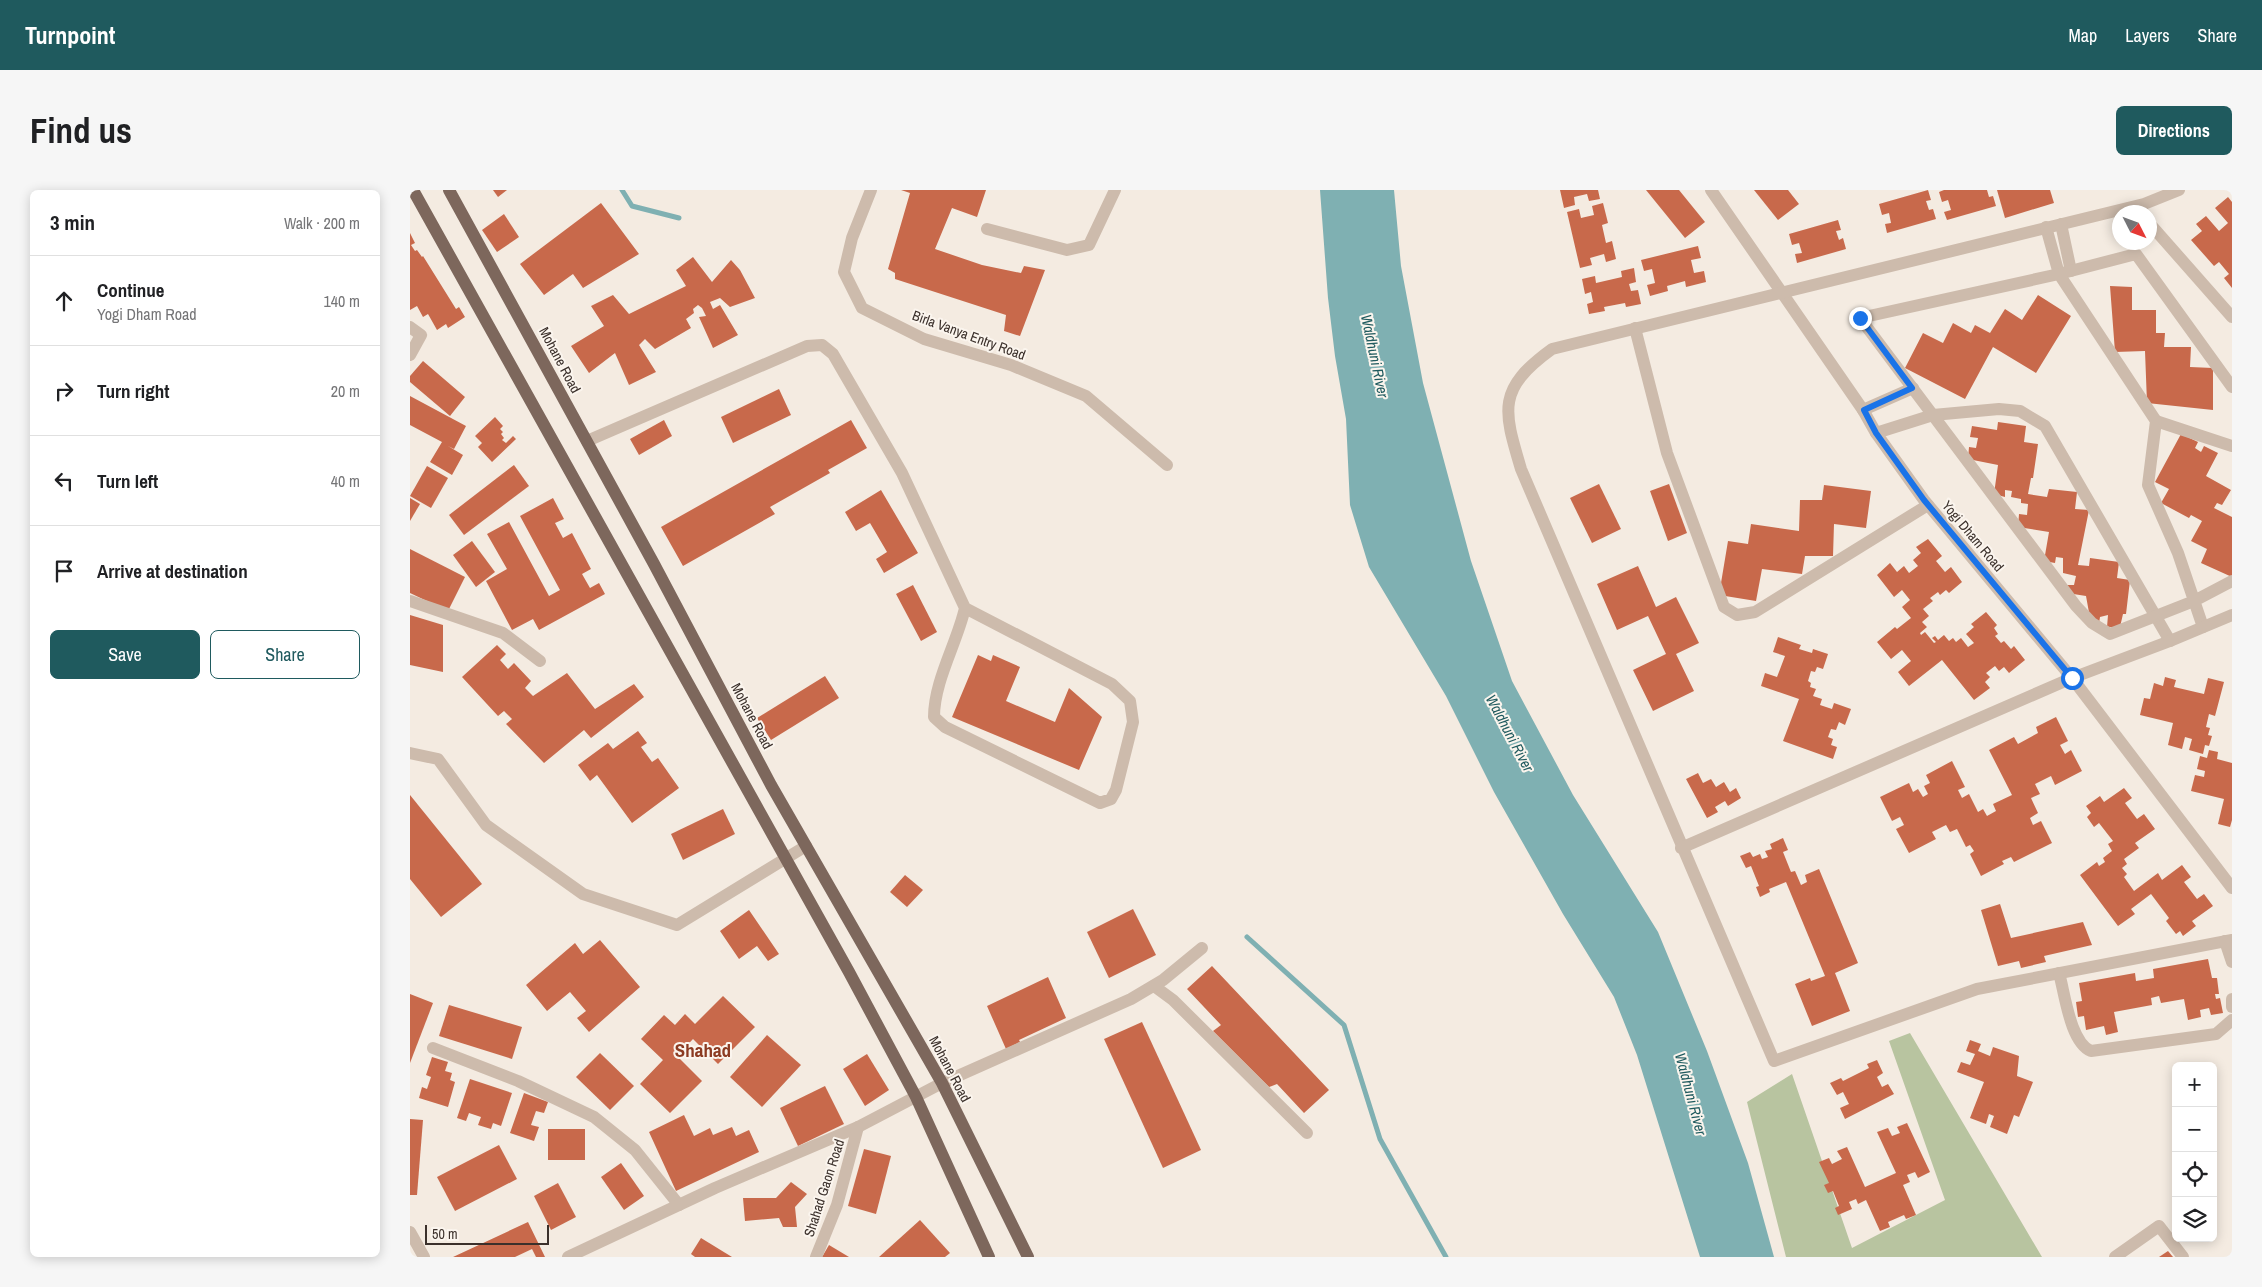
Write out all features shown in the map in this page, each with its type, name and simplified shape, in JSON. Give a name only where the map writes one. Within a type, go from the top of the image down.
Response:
[{"type":"main road","points":[[413,190],[916,1097],[989,1257]]},
{"type":"main road","name":"Mohane Road","points":[[449,190],[806,846],[942,1083],[1028,1257]]},
{"type":"street","name":"Birla Vanya Entry Road","points":[[871,190],[852,238],[844,272],[862,308],[924,339],[1011,365],[1086,396],[1167,465]]},
{"type":"street","points":[[987,229],[1067,250],[1089,245],[1115,190]]},
{"type":"street","name":"Yogi Dham Road","points":[[1710,190],[1864,410],[1876,433],[1928,505],[2072,678],[2232,888]]},
{"type":"street","points":[[2143,190],[2145,205]]},
{"type":"street","points":[[2151,205],[2179,190]]},
{"type":"street","points":[[2112,214],[2046,227],[1552,349],[1532,364],[1514,385],[1507,407],[1508,425],[1521,469],[1681,848],[1774,1062],[1977,989],[2228,940],[2232,962]]},
{"type":"street","points":[[2061,224],[2065,273]]},
{"type":"street","points":[[2046,227],[2065,273],[2156,421],[2148,485],[2178,553],[2203,627]]},
{"type":"street","points":[[2157,232],[2232,317]]},
{"type":"street","points":[[2232,387],[2136,254],[2065,273],[1860,318],[2076,606],[2092,623],[2110,634],[2194,601],[2232,580]]},
{"type":"street","points":[[410,326],[421,335],[410,355]]},
{"type":"street","points":[[1635,328],[1667,453],[1724,607],[1738,615],[1755,612],[1928,505]]},
{"type":"street","points":[[587,441],[807,346],[822,345],[833,354],[902,473],[965,608],[1112,684],[1130,701],[1133,722],[1116,790],[1111,799],[1100,803],[945,728],[934,717],[934,702],[965,608]]},
{"type":"street","points":[[1864,410],[1912,388]]},
{"type":"street","points":[[1876,433],[1933,415],[1999,409],[2020,411],[2045,426],[2170,641]]},
{"type":"street","points":[[2156,421],[2232,446]]},
{"type":"street","points":[[410,601],[504,633],[540,661]]},
{"type":"street","points":[[1681,848],[2072,678],[2232,615]]},
{"type":"street","points":[[410,752],[438,759],[486,824],[583,894],[677,925],[806,846]]},
{"type":"street","points":[[568,1257],[858,1127],[942,1083],[1131,999],[1154,986],[1202,948]]},
{"type":"street","points":[[2059,973],[2075,1034],[2083,1047],[2091,1051],[2216,1034],[2232,1020]]},
{"type":"street","points":[[1154,986],[1173,1000],[1307,1133]]},
{"type":"street","points":[[2232,999],[2232,1007]]},
{"type":"street","points":[[433,1048],[518,1081],[594,1117],[636,1150],[679,1206]]},
{"type":"street","name":"Shahad Gaon Road","points":[[816,1257],[837,1205],[858,1127]]},
{"type":"street","points":[[2115,1257],[2159,1226],[2183,1257]]},
{"type":"street","points":[[410,1232],[424,1257]]},
{"type":"green space","points":[[1910,1033],[2042,1257],[1786,1257],[1747,1102],[1792,1074],[1852,1248],[1945,1200],[1889,1041]]},
{"type":"water","name":"Waldhuni River","points":[[1320,190],[1394,190],[1401,266],[1423,383],[1471,561],[1512,681],[1573,795],[1658,932],[1707,1051],[1748,1163],[1774,1257],[1700,1257],[1637,1055],[1614,997],[1563,914],[1494,792],[1446,696],[1369,567],[1350,505],[1346,419],[1335,356],[1328,298]]},
{"type":"building","points":[[493,190],[507,190],[498,197]]},
{"type":"building","points":[[901,190],[986,190],[977,217],[952,208],[935,249],[982,265],[1021,273],[1024,266],[1045,270],[1020,336],[1004,331],[1006,315],[895,279],[895,273],[888,269],[910,193]]},
{"type":"building","points":[[1560,190],[1598,190],[1600,199],[1589,201],[1587,194],[1574,197],[1575,205],[1564,208]]},
{"type":"building","points":[[1646,190],[1679,190],[1705,222],[1685,238]]},
{"type":"building","points":[[1754,190],[1788,190],[1799,204],[1778,220]]},
{"type":"building","points":[[1928,190],[1931,200],[1926,201],[1929,210],[1933,209],[1936,219],[1887,233],[1885,224],[1891,223],[1889,213],[1882,215],[1879,204]]},
{"type":"building","points":[[1944,190],[1987,190],[1989,197],[1993,196],[1996,206],[1947,220],[1944,212],[1951,210],[1948,200],[1942,202],[1939,192]]},
{"type":"building","points":[[1997,190],[2050,190],[2054,203],[2005,218]]},
{"type":"building","points":[[2228,197],[2232,202],[2232,288],[2224,278],[2229,274],[2219,262],[2214,266],[2191,240],[2202,231],[2196,224],[2206,216],[2219,231],[2228,223],[2215,208]]},
{"type":"building","points":[[601,203],[639,254],[583,288],[573,274],[544,295],[520,264]]},
{"type":"building","points":[[1603,203],[1608,223],[1602,225],[1606,243],[1612,241],[1616,259],[1606,262],[1604,254],[1590,258],[1592,265],[1580,268],[1567,212],[1579,209],[1581,218],[1594,215],[1592,206]]},
{"type":"building","points":[[504,214],[519,237],[497,252],[482,230]]},
{"type":"building","points":[[1838,220],[1841,230],[1836,231],[1839,240],[1843,238],[1846,249],[1797,263],[1795,254],[1802,253],[1799,243],[1792,245],[1789,234]]},
{"type":"building","points":[[410,233],[415,243],[411,245],[415,251],[417,250],[423,256],[456,309],[459,307],[465,317],[448,328],[446,324],[437,330],[428,314],[423,317],[417,306],[410,310]]},
{"type":"building","points":[[1698,246],[1701,258],[1691,260],[1694,273],[1704,271],[1706,282],[1686,287],[1685,281],[1667,286],[1668,291],[1650,296],[1647,285],[1655,283],[1652,269],[1644,271],[1641,260]]},
{"type":"building","points":[[693,257],[712,282],[731,260],[740,270],[755,298],[730,307],[720,298],[710,302],[713,309],[720,305],[738,335],[713,348],[699,317],[706,316],[698,305],[693,309],[694,313],[686,319],[691,328],[655,349],[645,339],[639,345],[656,372],[629,385],[615,353],[589,373],[571,346],[604,326],[591,306],[613,295],[629,314],[686,286],[676,270]]},
{"type":"building","points":[[1634,268],[1636,282],[1629,284],[1631,291],[1638,290],[1641,304],[1626,307],[1625,303],[1604,307],[1605,311],[1589,314],[1587,304],[1593,302],[1591,292],[1585,294],[1582,279],[1595,276],[1596,283],[1622,277],[1621,271]]},
{"type":"building","points":[[2110,286],[2132,287],[2132,310],[2156,310],[2156,333],[2165,333],[2164,347],[2191,347],[2190,367],[2213,368],[2213,410],[2147,403],[2145,351],[2115,352]]},
{"type":"building","points":[[2038,295],[2071,316],[2036,373],[1993,347],[1965,399],[1905,368],[1923,333],[1943,343],[1953,323],[1971,333],[1975,325],[1990,333],[2005,309],[2022,320]]},
{"type":"building","points":[[423,361],[465,397],[450,416],[410,382],[410,376]]},
{"type":"building","points":[[779,389],[791,415],[733,443],[721,417]]},
{"type":"building","points":[[410,396],[466,426],[454,449],[448,446],[463,455],[452,475],[430,462],[442,442],[410,425]]},
{"type":"building","points":[[495,417],[503,426],[500,429],[503,432],[501,434],[504,438],[502,440],[506,443],[513,436],[516,439],[492,462],[478,447],[482,443],[475,436]]},
{"type":"building","points":[[664,420],[672,436],[639,455],[630,439]]},
{"type":"building","points":[[851,420],[867,448],[828,470],[830,473],[770,507],[775,514],[683,566],[661,527]]},
{"type":"building","points":[[1998,422],[2026,426],[2024,442],[2038,444],[2033,478],[2031,478],[2028,494],[2047,497],[2049,489],[2077,492],[2075,509],[2089,510],[2078,565],[2089,566],[2090,558],[2119,562],[2117,578],[2130,580],[2126,614],[2123,614],[2120,627],[2107,627],[2108,615],[2100,617],[2099,623],[2090,618],[2086,596],[2067,593],[2067,585],[2074,585],[2076,576],[2063,573],[2063,558],[2056,557],[2055,563],[2044,561],[2049,532],[2018,527],[2019,514],[2027,515],[2028,504],[2021,503],[2021,499],[2011,497],[2012,491],[2005,490],[2005,497],[1994,494],[1998,465],[1968,459],[1969,447],[1976,448],[1978,438],[1970,437],[1972,426],[1997,430]]},
{"type":"building","points":[[2181,434],[2198,442],[2195,448],[2201,452],[2204,446],[2218,453],[2206,476],[2231,490],[2222,505],[2217,503],[2214,508],[2232,517],[2232,577],[2201,563],[2207,549],[2191,541],[2202,521],[2191,515],[2189,518],[2161,503],[2169,489],[2155,482]]},
{"type":"building","points":[[514,465],[529,486],[464,535],[449,515]]},
{"type":"building","points":[[427,466],[448,478],[431,508],[410,496]]},
{"type":"building","points":[[1599,484],[1621,529],[1592,543],[1570,498]]},
{"type":"building","points":[[1669,484],[1687,533],[1668,541],[1650,491]]},
{"type":"building","points":[[1824,485],[1871,491],[1866,528],[1834,524],[1833,556],[1805,556],[1802,574],[1762,569],[1756,601],[1719,595],[1728,541],[1748,544],[1751,524],[1799,531],[1800,500],[1822,500]]},
{"type":"building","points":[[881,490],[918,553],[884,573],[876,559],[887,552],[870,523],[856,531],[845,512]]},
{"type":"building","points":[[410,498],[420,504],[410,521]]},
{"type":"building","points":[[553,498],[564,519],[555,523],[563,538],[572,533],[591,569],[582,574],[590,588],[599,583],[605,594],[539,630],[533,619],[512,630],[486,581],[507,569],[487,534],[509,522],[549,596],[560,590],[520,516]]},
{"type":"building","points":[[1928,539],[1942,556],[1936,561],[1945,572],[1951,567],[1962,582],[1949,593],[1946,590],[1940,595],[1938,592],[1930,598],[1933,601],[1923,609],[1929,616],[1922,622],[1927,627],[1920,633],[1921,635],[1925,632],[1934,643],[1936,642],[1932,638],[1935,636],[1938,640],[1944,635],[1949,641],[1953,638],[1956,642],[1961,638],[1968,647],[1974,643],[1966,634],[1974,627],[1971,624],[1986,612],[1997,625],[1994,628],[1998,634],[1995,636],[2001,643],[2004,641],[2011,649],[2014,646],[2025,660],[2009,673],[2004,667],[1999,671],[1995,666],[1986,673],[1990,677],[1985,682],[1990,688],[1974,700],[1942,660],[1909,686],[1898,672],[1911,661],[1902,650],[1891,659],[1877,642],[1895,627],[1897,629],[1911,618],[1902,607],[1910,600],[1902,590],[1894,597],[1877,575],[1890,563],[1897,572],[1904,566],[1909,573],[1918,566],[1913,560],[1921,553],[1916,547]]},
{"type":"building","points":[[472,541],[495,572],[476,587],[453,555]]},
{"type":"building","points":[[410,549],[465,577],[448,611],[410,593]]},
{"type":"building","points":[[1638,566],[1656,607],[1676,597],[1699,643],[1676,654],[1694,691],[1653,711],[1633,670],[1666,654],[1648,616],[1617,630],[1597,584]]},
{"type":"building","points":[[913,585],[937,632],[921,641],[896,594]]},
{"type":"building","points":[[410,615],[443,625],[443,672],[410,665]]},
{"type":"building","points":[[1778,637],[1801,645],[1799,649],[1812,653],[1813,649],[1828,654],[1823,669],[1817,667],[1815,672],[1811,671],[1808,681],[1811,683],[1810,687],[1816,689],[1813,696],[1822,699],[1820,705],[1832,709],[1834,703],[1851,709],[1845,725],[1839,722],[1836,730],[1831,729],[1828,737],[1833,739],[1831,745],[1837,747],[1833,759],[1783,741],[1799,699],[1761,686],[1765,673],[1777,677],[1785,656],[1773,652]]},
{"type":"building","points":[[497,645],[506,654],[500,660],[508,669],[514,663],[531,681],[525,688],[533,696],[567,673],[595,709],[634,684],[644,697],[591,738],[584,730],[544,763],[506,724],[512,719],[504,711],[498,716],[462,677]]},
{"type":"building","points":[[978,655],[991,661],[993,655],[1020,667],[1006,701],[1055,722],[1069,688],[1102,717],[1079,770],[952,717]]},
{"type":"building","points":[[825,676],[839,698],[771,740],[757,718]]},
{"type":"building","points":[[2165,677],[2176,680],[2174,687],[2204,694],[2208,678],[2224,682],[2215,716],[2209,714],[2206,727],[2210,728],[2208,735],[2212,736],[2209,746],[2205,745],[2203,754],[2189,750],[2192,739],[2185,737],[2182,749],[2168,745],[2173,723],[2140,715],[2144,698],[2150,699],[2154,683],[2163,686]]},
{"type":"building","points":[[2056,717],[2068,741],[2060,745],[2065,754],[2071,750],[2082,771],[2055,785],[2051,776],[2035,784],[2040,794],[2031,798],[2038,813],[2030,818],[2033,825],[2041,821],[2052,843],[2014,862],[2011,857],[2002,861],[2004,864],[1981,876],[1970,854],[1974,851],[1970,845],[1966,847],[1957,829],[1950,832],[1946,825],[1932,832],[1936,839],[1909,853],[1896,829],[1904,825],[1900,817],[1892,821],[1880,797],[1909,783],[1913,792],[1918,789],[1923,797],[1928,794],[1924,786],[1930,783],[1926,775],[1952,761],[1965,787],[1958,790],[1962,798],[1969,794],[1978,812],[1983,809],[1987,816],[1996,811],[1993,804],[2012,795],[1989,750],[2014,737],[2018,744],[2038,733],[2036,727]]},
{"type":"building","points":[[638,731],[647,743],[641,747],[652,762],[658,758],[679,788],[632,823],[597,775],[590,781],[578,765],[608,743],[613,749]]},
{"type":"building","points":[[2209,750],[2218,752],[2217,759],[2232,763],[2232,820],[2230,827],[2218,824],[2224,799],[2191,791],[2195,775],[2204,777],[2205,771],[2197,769],[2200,756],[2207,758]]},
{"type":"building","points":[[1698,773],[1703,783],[1711,779],[1716,787],[1724,782],[1730,792],[1736,788],[1741,798],[1728,806],[1725,801],[1715,807],[1718,812],[1707,818],[1686,779]]},
{"type":"building","points":[[2124,788],[2132,798],[2125,803],[2137,819],[2144,814],[2155,829],[2135,843],[2139,848],[2124,859],[2127,864],[2122,868],[2127,874],[2124,877],[2134,891],[2158,873],[2162,880],[2182,865],[2191,877],[2184,882],[2197,899],[2204,894],[2213,906],[2192,921],[2196,926],[2183,936],[2180,931],[2176,934],[2166,921],[2169,918],[2151,894],[2131,909],[2135,914],[2118,926],[2080,875],[2097,862],[2099,866],[2105,862],[2103,858],[2112,851],[2108,844],[2113,841],[2099,823],[2094,827],[2087,817],[2091,813],[2086,806],[2100,796],[2104,802]]},
{"type":"building","points":[[410,795],[482,884],[441,917],[410,879]]},
{"type":"building","points":[[723,809],[735,834],[683,860],[671,834]]},
{"type":"building","points":[[1783,838],[1788,850],[1783,852],[1791,872],[1795,871],[1801,885],[1807,882],[1805,875],[1819,869],[1858,963],[1835,973],[1850,1011],[1812,1026],[1795,984],[1810,978],[1811,981],[1825,976],[1786,882],[1769,889],[1770,892],[1760,897],[1756,887],[1759,886],[1751,866],[1746,868],[1740,856],[1750,852],[1753,857],[1760,854],[1762,859],[1768,857],[1765,851],[1772,849],[1770,844]]},
{"type":"building","points":[[905,875],[923,890],[907,907],[890,892]]},
{"type":"building","points":[[2000,904],[2011,938],[2083,922],[2092,945],[2044,956],[2046,962],[2021,968],[2019,961],[1998,966],[1981,910]]},
{"type":"building","points":[[1133,909],[1156,955],[1109,978],[1087,932]]},
{"type":"building","points":[[749,910],[779,954],[768,961],[757,946],[739,959],[720,931]]},
{"type":"building","points":[[600,940],[640,987],[589,1032],[577,1018],[586,1011],[570,992],[547,1011],[526,985],[575,943],[583,954]]},
{"type":"building","points":[[2208,959],[2212,978],[2217,978],[2219,994],[2215,994],[2216,999],[2220,998],[2223,1013],[2211,1015],[2209,1008],[2200,1010],[2201,1017],[2188,1020],[2184,999],[2161,1003],[2159,996],[2151,998],[2152,1005],[2114,1012],[2118,1032],[2106,1035],[2104,1026],[2086,1030],[2084,1016],[2078,1017],[2076,1002],[2082,1001],[2079,983],[2135,973],[2136,981],[2154,978],[2153,969]]},
{"type":"building","points":[[1212,966],[1329,1090],[1304,1113],[1277,1084],[1269,1087],[1213,1031],[1221,1025],[1187,989]]},
{"type":"building","points":[[1048,977],[1066,1018],[1019,1040],[1020,1042],[1006,1049],[987,1006]]},
{"type":"building","points":[[410,994],[433,1003],[410,1063]]},
{"type":"building","points":[[723,996],[755,1027],[718,1064],[693,1039],[677,1056],[702,1081],[670,1113],[640,1084],[663,1060],[641,1039],[664,1015],[675,1025],[685,1014],[695,1024]]},
{"type":"building","points":[[449,1005],[522,1027],[512,1059],[439,1036]]},
{"type":"building","points":[[1142,1022],[1201,1150],[1163,1168],[1104,1039]]},
{"type":"building","points":[[767,1035],[801,1065],[762,1107],[730,1077]]},
{"type":"building","points":[[1970,1040],[1981,1044],[1978,1051],[1990,1056],[1993,1047],[2019,1056],[2017,1076],[2033,1082],[2019,1117],[2014,1115],[2007,1134],[1990,1127],[1994,1116],[1989,1114],[1986,1124],[1970,1118],[1984,1082],[1957,1072],[1961,1062],[1970,1065],[1975,1054],[1966,1051]]},
{"type":"building","points":[[600,1053],[634,1086],[610,1110],[576,1077]]},
{"type":"building","points":[[867,1054],[889,1090],[865,1106],[843,1069]]},
{"type":"building","points":[[432,1057],[448,1062],[445,1071],[452,1073],[450,1080],[455,1082],[448,1107],[419,1098],[422,1087],[427,1089],[431,1077],[426,1075]]},
{"type":"building","points":[[1877,1060],[1883,1073],[1877,1077],[1882,1087],[1888,1084],[1894,1094],[1845,1119],[1840,1108],[1849,1104],[1843,1092],[1837,1095],[1830,1083],[1841,1078],[1843,1081],[1869,1068],[1867,1064]]},
{"type":"building","points":[[470,1079],[512,1093],[501,1126],[493,1123],[491,1129],[478,1125],[481,1117],[469,1113],[466,1121],[457,1118]]},
{"type":"building","points":[[825,1086],[844,1124],[798,1146],[780,1108]]},
{"type":"building","points":[[524,1093],[548,1102],[544,1113],[536,1111],[531,1125],[539,1127],[534,1141],[510,1133]]},
{"type":"building","points":[[684,1115],[694,1136],[710,1128],[713,1135],[732,1127],[736,1136],[749,1130],[759,1152],[676,1191],[649,1132]]},
{"type":"building","points":[[410,1119],[423,1120],[417,1195],[410,1195]]},
{"type":"building","points":[[1907,1123],[1930,1172],[1918,1178],[1915,1172],[1907,1175],[1910,1182],[1903,1185],[1916,1215],[1906,1219],[1904,1215],[1888,1222],[1890,1227],[1880,1231],[1866,1200],[1858,1204],[1856,1199],[1849,1202],[1852,1209],[1838,1215],[1835,1208],[1839,1206],[1833,1191],[1828,1193],[1824,1185],[1829,1183],[1819,1162],[1829,1158],[1832,1164],[1842,1159],[1837,1151],[1847,1147],[1865,1187],[1896,1173],[1877,1132],[1888,1128],[1892,1136],[1900,1133],[1897,1127]]},
{"type":"building","points":[[548,1129],[585,1129],[585,1160],[548,1160]]},
{"type":"building","points":[[499,1145],[517,1179],[455,1211],[437,1177]]},
{"type":"building","points":[[864,1149],[891,1156],[876,1214],[848,1206]]},
{"type":"building","points":[[621,1163],[644,1196],[624,1210],[601,1177]]},
{"type":"building","points":[[791,1182],[807,1194],[795,1207],[797,1227],[783,1227],[779,1218],[745,1221],[743,1198],[776,1198]]},
{"type":"building","points":[[558,1183],[576,1217],[551,1230],[534,1196]]},
{"type":"building","points":[[920,1220],[950,1253],[945,1257],[879,1257]]},
{"type":"building","points":[[528,1222],[545,1257],[536,1257],[532,1249],[515,1257],[453,1257]]},
{"type":"building","points":[[701,1238],[732,1257],[695,1257],[691,1254]]},
{"type":"building","points":[[829,1245],[849,1257],[822,1257]]},
{"type":"building","points":[[2168,1251],[2173,1257],[2159,1257]]},
{"type":"waterway","points":[[622,190],[632,206],[679,218]]},
{"type":"waterway","points":[[1247,937],[1344,1025],[1380,1139],[1446,1257]]},
{"type":"district","name":"Shahad","points":[[703,1050]]},
{"type":"route","points":[[1860,318],[1912,388],[1864,410],[1876,433],[1924,500],[2072,678]]}]
